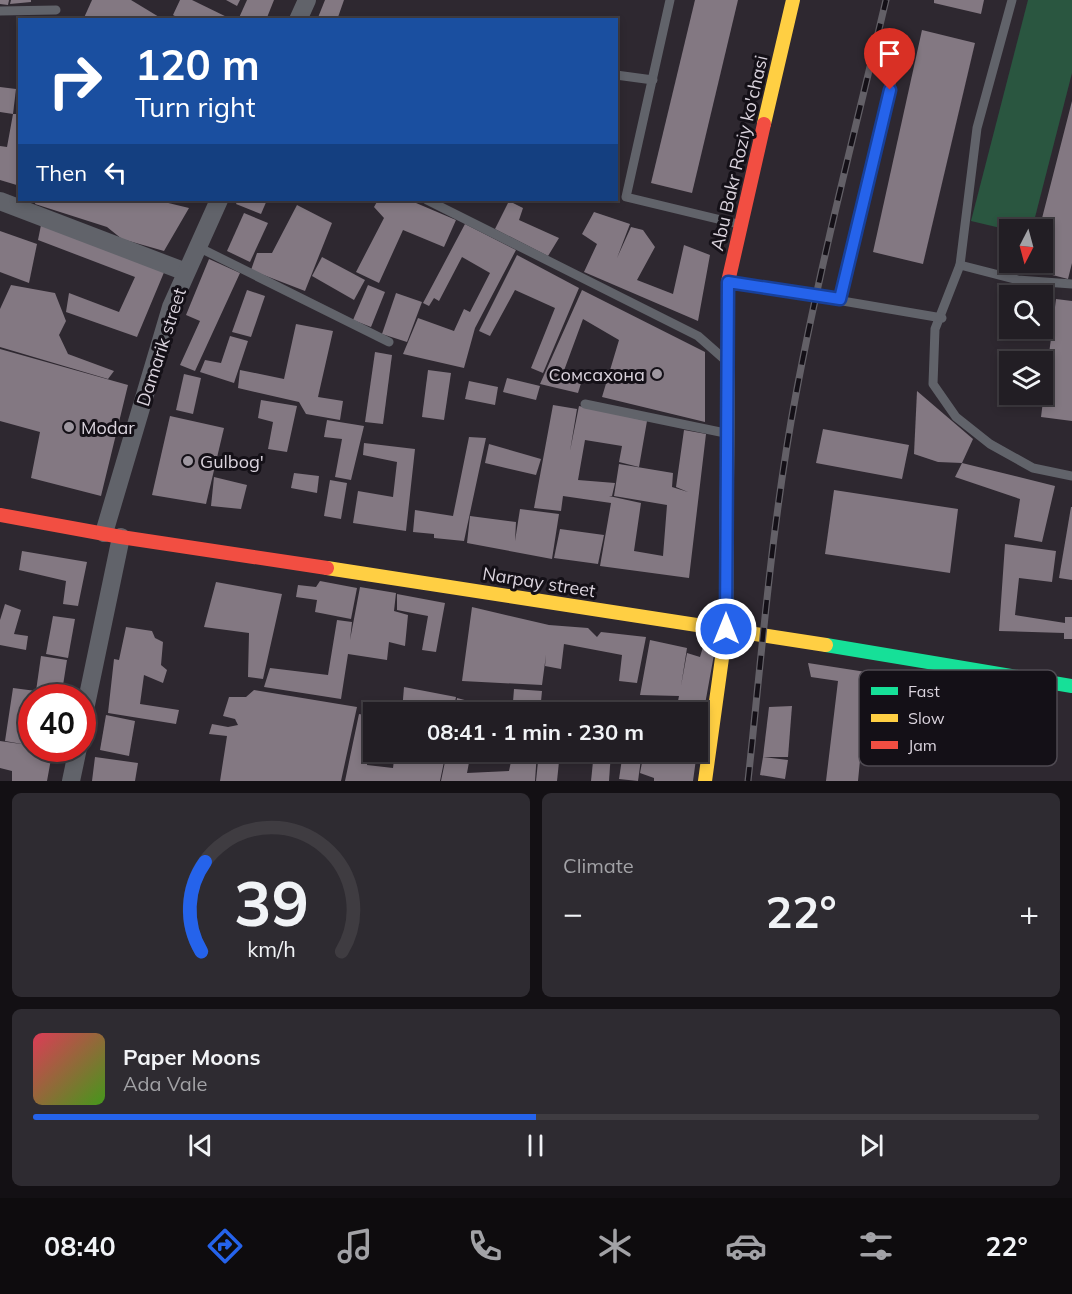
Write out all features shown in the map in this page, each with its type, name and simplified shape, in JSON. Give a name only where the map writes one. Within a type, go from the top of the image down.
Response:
[{"type":"main road","name":"Abu Bakr Roziy ko'chasi","points":[[705,781],[726,629],[728,282],[793,0]]},
{"type":"main road","name":"Narpay street","points":[[0,514],[112,535],[726,629],[975,670]]},
{"type":"main road","name":"Narpay street","points":[[1057,684],[1072,686]]},
{"type":"street","points":[[299,18],[307,0]]},
{"type":"street","points":[[0,201],[186,272]]},
{"type":"street","name":"Damarik street","points":[[88,684],[112,535],[171,307],[219,201]]},
{"type":"street","points":[[71,781],[75,762]]},
{"type":"lane","points":[[670,0],[626,197],[741,225]]},
{"type":"lane","points":[[1012,0],[977,128],[960,265],[942,318],[935,329],[933,384],[956,417],[990,444],[1033,468],[1072,476]]},
{"type":"lane","points":[[0,11],[56,10]]},
{"type":"lane","points":[[840,299],[896,67]]},
{"type":"lane","points":[[618,75],[653,80]]},
{"type":"lane","points":[[429,201],[698,336],[728,362]]},
{"type":"lane","points":[[198,247],[389,342]]},
{"type":"lane","points":[[960,265],[1018,280],[1072,284]]},
{"type":"lane","points":[[728,282],[840,299],[942,318]]},
{"type":"lane","points":[[585,404],[727,433]]},
{"type":"green space","points":[[1028,0],[1072,0],[1072,73],[1035,219],[999,219],[999,228],[971,221]]},
{"type":"building","points":[[0,0],[9,0],[8,5],[0,4]]},
{"type":"building","points":[[11,0],[31,0],[31,2],[10,4]]},
{"type":"building","points":[[92,0],[131,0],[161,18],[84,18]]},
{"type":"building","points":[[180,0],[192,0],[229,18],[178,18],[173,15]]},
{"type":"building","points":[[226,0],[240,0],[237,6]]},
{"type":"building","points":[[247,0],[274,0],[267,18],[239,18]]},
{"type":"building","points":[[325,0],[344,0],[338,18],[318,18]]},
{"type":"building","points":[[695,0],[738,0],[692,193],[651,183]]},
{"type":"building","points":[[934,0],[984,0],[981,14],[934,3]]},
{"type":"building","points":[[922,30],[975,43],[923,264],[873,252]]},
{"type":"building","points":[[0,87],[16,89],[13,114],[0,112]]},
{"type":"building","points":[[1072,101],[1072,263],[1068,279],[1045,273],[1053,273],[1053,219],[1042,219]]},
{"type":"building","points":[[13,114],[18,114],[18,185],[0,180],[0,146],[7,147]]},
{"type":"building","points":[[36,201],[160,201],[189,208],[164,251],[122,239],[107,227],[35,204]]},
{"type":"building","points":[[238,201],[267,201],[261,214],[236,204]]},
{"type":"building","points":[[377,201],[411,201],[456,220],[444,247],[403,230],[379,283],[356,272],[384,218],[374,207]]},
{"type":"building","points":[[509,201],[523,208],[519,220],[559,238],[548,256],[495,229]]},
{"type":"building","points":[[297,205],[332,223],[305,291],[251,270],[257,253],[272,253]]},
{"type":"building","points":[[594,212],[630,224],[617,258],[631,227],[643,230],[655,247],[637,280],[673,294],[684,245],[710,255],[698,321],[584,272],[597,244],[582,234]]},
{"type":"building","points":[[244,213],[268,223],[250,262],[227,251]]},
{"type":"building","points":[[42,220],[165,270],[137,337],[66,312],[69,293],[119,312],[135,277],[38,240]]},
{"type":"building","points":[[465,224],[516,250],[475,328],[464,368],[403,354],[418,318],[454,331],[464,309],[470,312],[490,273],[462,257],[439,301],[434,298],[429,306],[423,303]]},
{"type":"building","points":[[0,231],[37,244],[29,283],[0,272]]},
{"type":"building","points":[[517,255],[579,288],[543,373],[531,368],[555,308],[515,290],[490,336],[479,331]]},
{"type":"building","points":[[322,257],[365,280],[354,300],[312,276]]},
{"type":"building","points":[[209,259],[240,273],[195,371],[180,365],[200,321],[186,315]]},
{"type":"building","points":[[11,285],[55,293],[66,321],[59,335],[68,354],[114,371],[108,379],[0,347],[0,309]]},
{"type":"building","points":[[368,285],[385,292],[371,327],[353,320]]},
{"type":"building","points":[[247,290],[265,296],[251,337],[232,332]]},
{"type":"building","name":"Сомсахона","points":[[582,290],[705,352],[705,422],[602,397],[619,340],[583,319],[562,376],[582,380],[578,393],[540,384]]},
{"type":"building","points":[[396,293],[422,302],[407,342],[382,334]]},
{"type":"building","points":[[1056,299],[1072,301],[1072,421],[1041,417],[1043,405],[1053,405],[1053,351],[1049,351],[1051,339],[1053,339]]},
{"type":"building","points":[[296,324],[333,331],[318,397],[343,401],[340,420],[306,414],[299,402],[238,388],[240,370],[284,379]]},
{"type":"building","points":[[230,336],[248,341],[234,383],[200,372],[205,360],[221,363]]},
{"type":"building","name":"Modar","points":[[0,349],[128,385],[101,496],[31,478],[40,432],[0,421]]},
{"type":"building","points":[[375,352],[392,355],[383,424],[365,422]]},
{"type":"building","points":[[428,370],[451,373],[444,420],[422,417]]},
{"type":"building","points":[[184,374],[201,378],[193,414],[176,410]]},
{"type":"building","points":[[507,378],[540,386],[536,400],[503,392]]},
{"type":"building","points":[[469,381],[498,387],[495,405],[465,399]]},
{"type":"building","points":[[917,391],[973,439],[962,463],[938,462],[914,454]]},
{"type":"building","points":[[261,400],[297,406],[287,452],[268,449],[273,422],[258,418]]},
{"type":"building","points":[[553,405],[577,409],[570,451],[579,406],[647,421],[639,467],[619,462],[622,446],[585,440],[578,480],[615,483],[612,496],[609,496],[641,503],[634,551],[663,556],[667,505],[614,496],[619,464],[673,473],[672,487],[688,492],[676,487],[684,430],[706,434],[689,578],[600,566],[611,503],[563,496],[561,511],[534,508]]},
{"type":"building","name":"Gulbog'","points":[[170,416],[224,428],[206,504],[152,495]]},
{"type":"building","points":[[327,420],[364,426],[351,480],[335,477],[342,439],[324,437]]},
{"type":"building","points":[[823,429],[909,445],[902,479],[816,463]]},
{"type":"building","points":[[469,437],[486,438],[464,541],[434,538],[434,534],[413,532],[415,510],[453,516]]},
{"type":"building","points":[[364,443],[415,449],[406,531],[353,523],[358,491],[393,497],[397,462],[363,455]]},
{"type":"building","points":[[489,444],[541,459],[536,475],[485,463]]},
{"type":"building","points":[[962,463],[1055,486],[1042,542],[1014,537],[1020,499],[955,477]]},
{"type":"building","points":[[294,473],[319,476],[317,493],[291,488]]},
{"type":"building","points":[[214,477],[247,485],[241,509],[211,506]]},
{"type":"building","points":[[330,480],[347,483],[341,519],[324,516]]},
{"type":"building","points":[[834,490],[958,509],[950,573],[825,554]]},
{"type":"building","points":[[1072,507],[1072,580],[1059,578]]},
{"type":"building","points":[[520,509],[559,514],[552,559],[467,543],[470,516],[516,522],[515,541]]},
{"type":"building","points":[[560,529],[604,535],[598,564],[554,558]]},
{"type":"building","points":[[1005,544],[1056,551],[1052,582],[1019,578],[1015,615],[1065,623],[1065,617],[1072,617],[1072,639],[1064,639],[1064,633],[999,631]]},
{"type":"building","points":[[22,551],[87,562],[78,606],[63,604],[66,581],[19,570]]},
{"type":"building","points":[[320,581],[357,588],[351,619],[315,612],[317,600],[296,597],[298,585],[316,587]]},
{"type":"building","points":[[216,582],[282,594],[263,679],[248,677],[249,633],[204,627]]},
{"type":"building","points":[[360,587],[396,593],[394,611],[408,615],[405,646],[389,642],[387,660],[348,654],[341,699],[264,687],[270,668],[328,675],[337,620],[352,622],[350,640]]},
{"type":"building","points":[[397,594],[445,603],[436,652],[422,650],[428,616],[397,610]]},
{"type":"building","points":[[5,604],[21,610],[14,634],[28,636],[26,650],[0,645],[0,620]]},
{"type":"building","points":[[472,607],[549,625],[588,628],[597,637],[601,632],[646,637],[637,683],[619,681],[622,655],[564,644],[561,669],[545,666],[546,655],[542,685],[462,681]]},
{"type":"building","points":[[53,616],[75,619],[68,658],[46,654]]},
{"type":"building","points":[[126,627],[152,631],[155,638],[163,642],[161,665],[167,670],[163,683],[144,675],[140,704],[179,710],[176,724],[108,713],[114,659],[119,660]]},
{"type":"building","points":[[650,640],[687,648],[681,686],[687,653],[700,657],[703,647],[715,649],[705,702],[678,702],[679,696],[640,695]]},
{"type":"building","points":[[41,656],[67,660],[63,684],[37,684]]},
{"type":"building","points":[[808,663],[859,671],[858,781],[826,781],[838,681],[811,677]]},
{"type":"building","points":[[404,687],[456,697],[455,702],[403,702]]},
{"type":"building","points":[[13,688],[18,689],[18,743],[5,741]]},
{"type":"building","points":[[514,689],[542,691],[541,702],[513,702]]},
{"type":"building","points":[[254,690],[357,707],[341,781],[220,781],[227,736],[209,734],[212,724],[228,727],[238,725],[235,719],[223,716],[229,697],[246,697]]},
{"type":"building","points":[[457,698],[472,702],[456,702]]},
{"type":"building","points":[[792,706],[788,757],[763,757],[769,707]]},
{"type":"building","points":[[359,714],[363,715],[363,762],[367,762],[367,765],[393,768],[394,762],[444,762],[440,781],[345,781]]},
{"type":"building","points":[[106,715],[135,721],[129,756],[100,750]]},
{"type":"building","points":[[0,741],[18,744],[18,762],[50,762],[47,781],[12,781],[12,771],[0,768]]},
{"type":"building","points":[[96,757],[138,763],[135,781],[92,781]]},
{"type":"building","points":[[763,757],[788,760],[785,779],[760,775]]},
{"type":"building","points":[[445,762],[469,762],[467,773],[509,771],[511,762],[536,762],[535,781],[441,781]]},
{"type":"building","points":[[538,762],[559,762],[557,781],[536,781]]},
{"type":"building","points":[[593,762],[610,762],[609,781],[591,781]]},
{"type":"building","points":[[622,762],[641,762],[638,781],[619,779]]},
{"type":"building","points":[[642,762],[696,762],[693,781],[654,781],[654,778],[640,773]]},
{"type":"railway","points":[[748,781],[774,538],[796,394],[827,245],[886,0]]},
{"type":"traffic: fast","points":[[826,645],[976,670]]},
{"type":"traffic: fast","points":[[1057,684],[1072,686]]},
{"type":"traffic: slow","points":[[764,124],[793,0]]},
{"type":"traffic: slow","points":[[705,781],[726,629],[728,330]]},
{"type":"traffic: slow","points":[[327,568],[826,645]]},
{"type":"traffic: jam","points":[[728,330],[728,282],[764,124]]},
{"type":"traffic: jam","points":[[0,515],[121,537],[327,568]]},
{"type":"place","name":"Сомсахона","points":[[657,374]]},
{"type":"place","name":"Modar","points":[[69,427]]},
{"type":"place","name":"Gulbog'","points":[[188,461]]},
{"type":"route","points":[[726,629],[728,282],[840,299],[890,90]]}]
